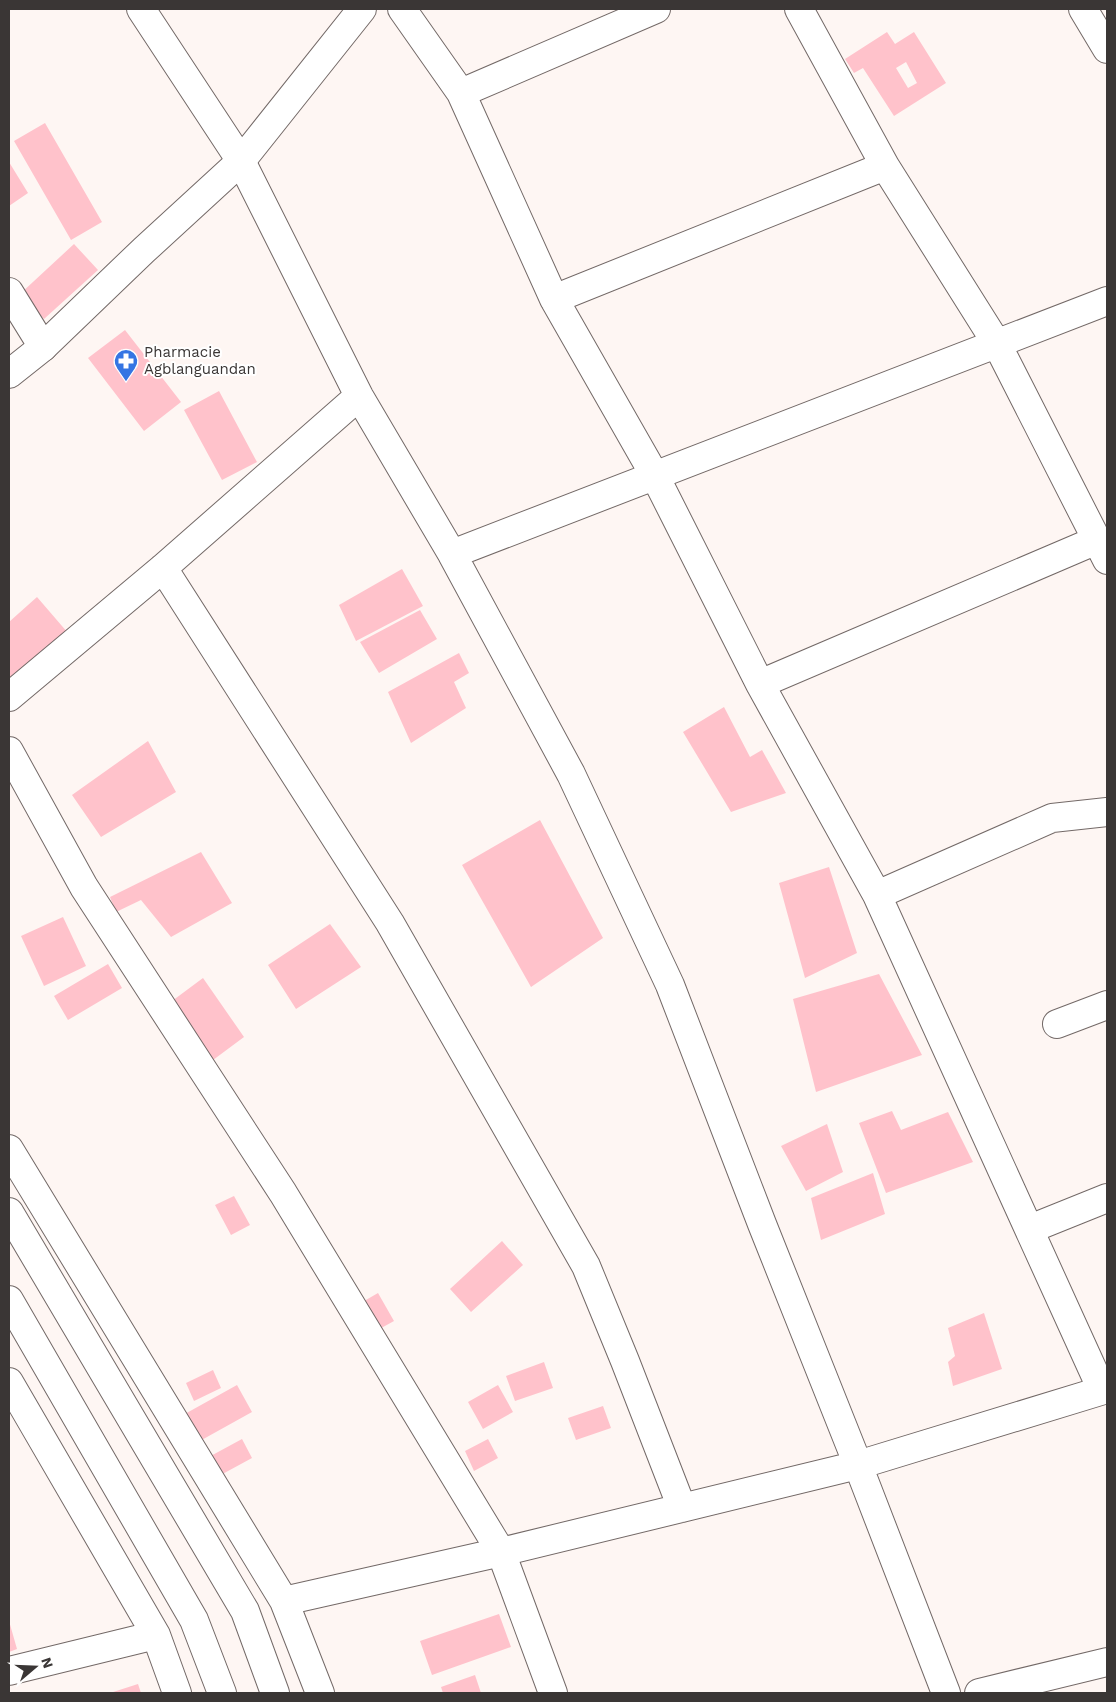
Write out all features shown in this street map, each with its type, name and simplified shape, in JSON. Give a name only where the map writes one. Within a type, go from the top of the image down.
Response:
[{"type":"street","points":[[141,9],[241,162],[359,396],[452,554],[571,774],[670,985],[765,1234],[858,1465],[946,1693]]},
{"type":"street","points":[[9,374],[43,347],[144,250],[241,162],[362,9]]},
{"type":"street","points":[[284,1601],[501,1552],[858,1465],[1105,1390],[877,894],[760,684],[655,476],[554,299],[461,93],[402,9]]},
{"type":"street","points":[[461,93],[656,9]]},
{"type":"street","points":[[760,684],[1102,550],[997,344],[885,166],[799,9]]},
{"type":"street","points":[[1083,9],[1107,49]]},
{"type":"street","points":[[554,299],[885,166]]},
{"type":"street","points":[[9,292],[43,347]]},
{"type":"street","points":[[452,554],[1107,301]]},
{"type":"street","points":[[9,697],[164,568],[359,396]]},
{"type":"street","points":[[164,568],[390,923],[586,1266],[682,1508]]},
{"type":"street","points":[[9,751],[84,887],[283,1193],[501,1552],[553,1693]]},
{"type":"street","points":[[877,894],[1052,818],[1107,812]]},
{"type":"street","points":[[1057,1024],[1107,1005]]},
{"type":"street","points":[[9,1149],[284,1601],[320,1693]]},
{"type":"street","points":[[1030,1229],[1107,1198]]},
{"type":"street","points":[[9,1212],[245,1611],[275,1693]]},
{"type":"street","points":[[9,1300],[194,1620],[222,1693]]},
{"type":"street","points":[[9,1382],[156,1635],[177,1693]]},
{"type":"street","points":[[9,1671],[156,1635]]},
{"type":"street","points":[[979,1693],[1107,1662]]},
{"type":"building","points":[[887,32],[895,44],[914,32],[946,83],[894,116],[863,68],[854,73],[845,59]],"holes":[[[906,62],[917,83],[908,88],[896,68]]]},
{"type":"building","points":[[45,123],[102,222],[71,240],[14,141]]},
{"type":"building","points":[[9,162],[28,193],[9,206]]},
{"type":"building","points":[[74,244],[98,270],[44,319],[20,294]]},
{"type":"building","points":[[125,330],[181,402],[144,431],[88,358]]},
{"type":"building","points":[[219,391],[257,462],[222,480],[184,410]]},
{"type":"building","points":[[402,569],[423,606],[356,641],[339,605]]},
{"type":"building","points":[[37,597],[68,633],[9,686],[9,622]]},
{"type":"building","points":[[420,610],[437,639],[379,673],[360,642]]},
{"type":"building","points":[[459,653],[469,673],[454,682],[466,708],[411,743],[388,692]]},
{"type":"building","points":[[724,707],[750,757],[762,750],[786,793],[731,812],[683,732]]},
{"type":"building","points":[[148,741],[176,792],[101,837],[72,795]]},
{"type":"building","points":[[540,820],[603,938],[531,987],[462,865]]},
{"type":"building","points":[[201,852],[232,903],[171,937],[141,900],[116,912],[110,897]]},
{"type":"building","points":[[829,867],[857,953],[805,978],[779,883]]},
{"type":"building","points":[[63,917],[86,966],[44,986],[21,936]]},
{"type":"building","points":[[330,924],[361,967],[296,1009],[268,965]]},
{"type":"building","points":[[108,964],[122,988],[68,1020],[54,996]]},
{"type":"building","points":[[879,974],[922,1055],[816,1092],[793,999]]},
{"type":"building","points":[[203,978],[244,1037],[209,1063],[168,1004]]},
{"type":"building","points":[[892,1111],[901,1130],[948,1112],[973,1162],[886,1193],[859,1123]]},
{"type":"building","points":[[827,1124],[843,1172],[806,1191],[781,1146]]},
{"type":"building","points":[[873,1173],[885,1214],[821,1240],[811,1198]]},
{"type":"building","points":[[234,1196],[250,1225],[231,1235],[215,1205]]},
{"type":"building","points":[[502,1241],[523,1265],[471,1312],[450,1289]]},
{"type":"building","points":[[378,1293],[394,1321],[374,1332],[359,1304]]},
{"type":"building","points":[[984,1313],[1002,1369],[953,1386],[948,1362],[955,1356],[948,1328]]},
{"type":"building","points":[[544,1362],[553,1388],[515,1401],[506,1376]]},
{"type":"building","points":[[213,1370],[221,1388],[194,1401],[186,1383]]},
{"type":"building","points":[[237,1385],[252,1412],[198,1442],[183,1415]]},
{"type":"building","points":[[498,1385],[513,1412],[483,1429],[468,1402]]},
{"type":"building","points":[[603,1406],[611,1428],[576,1440],[568,1418]]},
{"type":"building","points":[[242,1439],[252,1458],[217,1477],[207,1458]]},
{"type":"building","points":[[488,1439],[498,1458],[474,1471],[465,1451]]},
{"type":"building","points":[[499,1614],[511,1647],[432,1675],[420,1641]]},
{"type":"building","points":[[9,1621],[17,1649],[9,1652]]},
{"type":"building","points":[[475,1675],[481,1693],[443,1693],[441,1687]]},
{"type":"building","points":[[138,1684],[141,1693],[110,1693]]},
{"type":"place","name":"Pharmacie Agblanguandan","points":[[126,382]]}]
